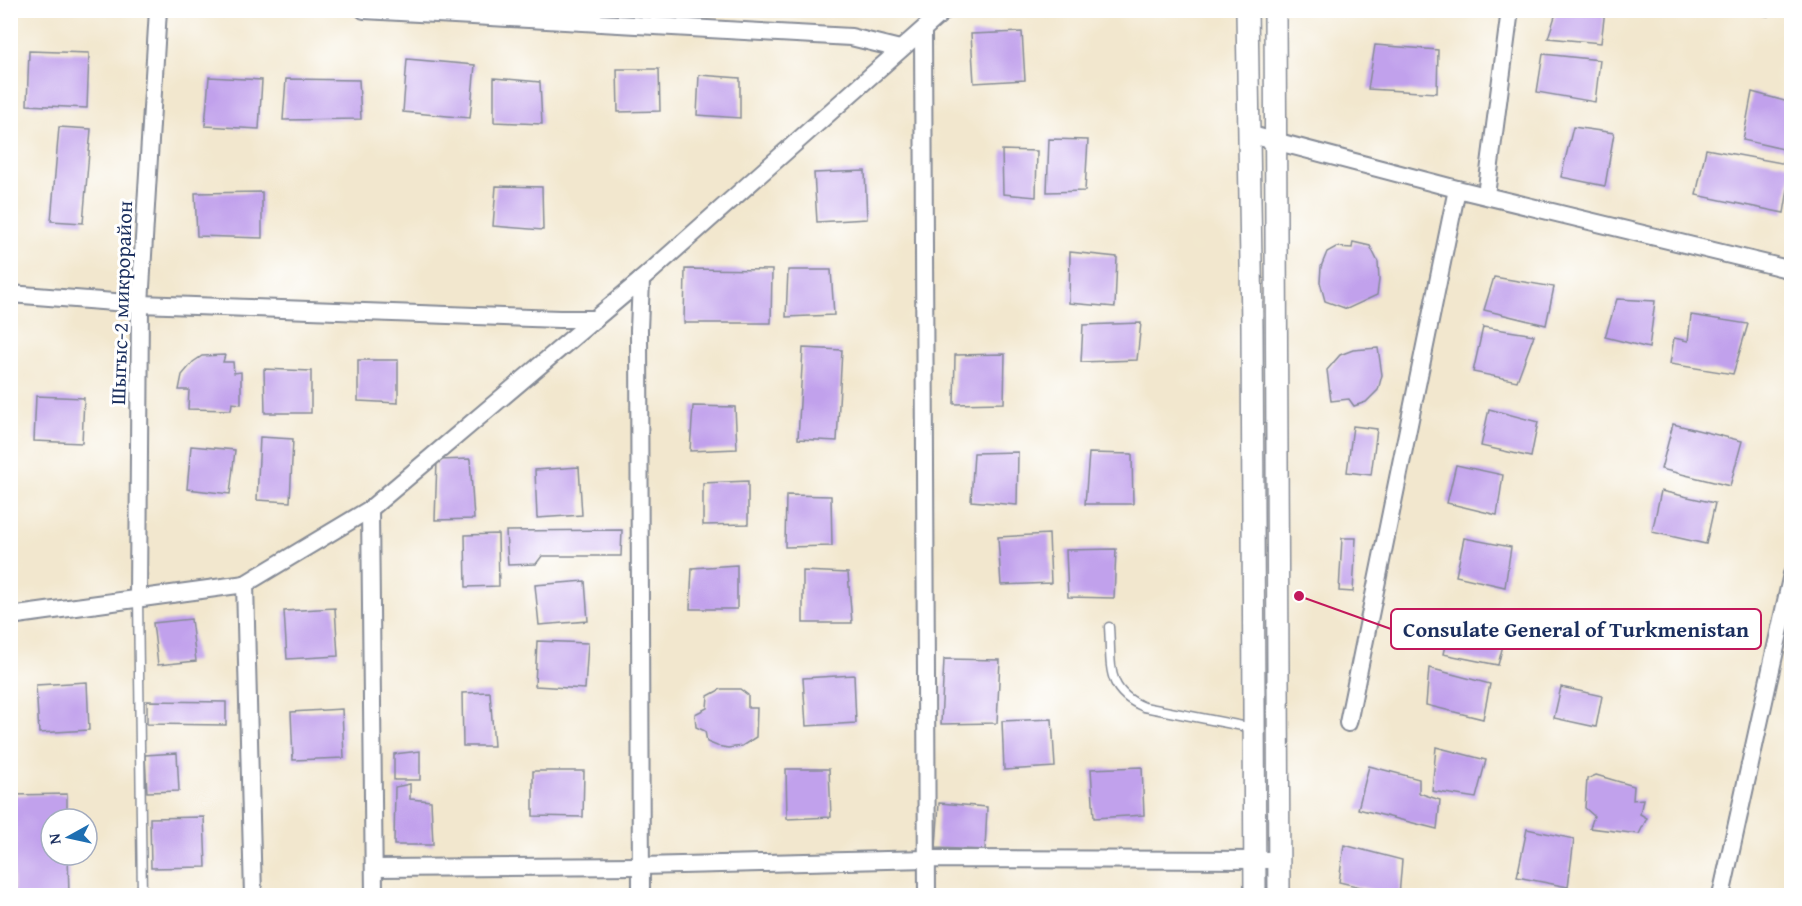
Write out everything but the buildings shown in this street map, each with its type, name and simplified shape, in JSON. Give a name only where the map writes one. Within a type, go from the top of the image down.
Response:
[{"type":"street","name":"Шыгыс-2 микрорайон","points":[[138,597],[140,304],[158,10]]},
{"type":"street","points":[[364,10],[851,37],[900,49]]},
{"type":"street","points":[[10,615],[245,584],[370,509],[641,280],[945,10]]},
{"type":"street","points":[[1247,10],[1252,339],[1255,896]]},
{"type":"street","points":[[1275,10],[1279,896]]},
{"type":"street","points":[[1486,195],[1510,10]]},
{"type":"street","points":[[923,31],[927,896]]},
{"type":"street","points":[[1248,134],[1457,189],[1791,270]]},
{"type":"street","points":[[1347,723],[1457,189]]},
{"type":"street","points":[[641,280],[639,330],[641,896]]},
{"type":"street","points":[[10,294],[140,304],[595,319]]},
{"type":"street","points":[[370,509],[374,896]]},
{"type":"street","points":[[1721,896],[1791,574]]},
{"type":"street","points":[[245,584],[253,896]]},
{"type":"street","points":[[374,868],[641,866],[927,859],[1279,860]]},
{"type":"lane","points":[[138,597],[142,896]]},
{"type":"lane","points":[[1109,627],[1113,679],[1119,691],[1129,701],[1144,707],[1254,728]]},
{"type":"place","name":"Consulate General of Turkmenistan","points":[[1299,596]]}]
